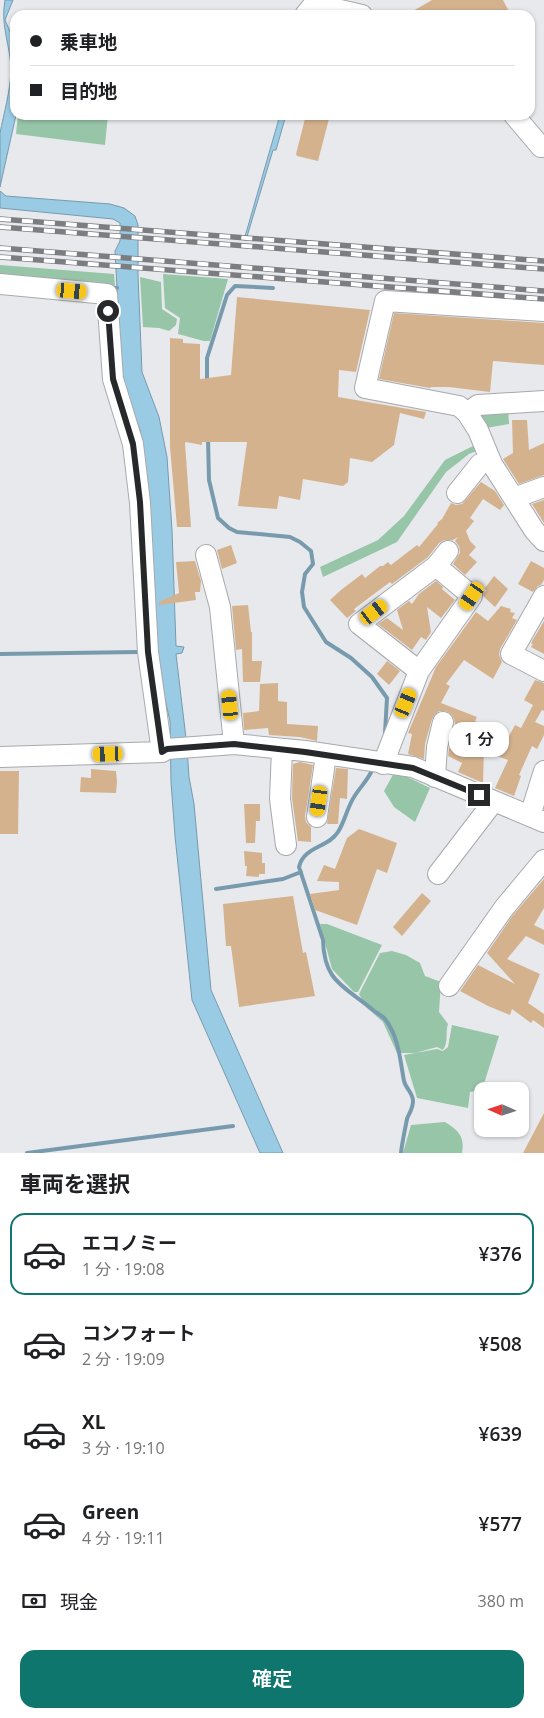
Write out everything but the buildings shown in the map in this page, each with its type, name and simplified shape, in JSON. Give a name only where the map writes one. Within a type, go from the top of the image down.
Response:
[{"type":"street","points":[[309,10],[314,4],[341,10]]},
{"type":"street","points":[[518,120],[541,147],[544,147]]},
{"type":"street","points":[[0,284],[107,294],[113,379],[133,444],[140,502],[148,652],[162,752]]},
{"type":"street","points":[[544,311],[385,301],[365,388],[459,406],[467,413],[478,430],[491,461],[534,530],[544,541]]},
{"type":"street","points":[[467,413],[478,405],[544,401]]},
{"type":"street","points":[[457,493],[480,464],[491,461]]},
{"type":"street","points":[[514,498],[544,487]]},
{"type":"street","points":[[206,556],[220,607],[234,744]]},
{"type":"street","points":[[382,764],[419,671],[472,596],[442,559],[359,624],[419,671]]},
{"type":"street","points":[[544,596],[511,654],[544,672]]},
{"type":"street","points":[[435,777],[437,747],[443,722]]},
{"type":"street","points":[[0,756],[162,752],[167,749],[234,744],[282,749],[413,768],[537,819],[544,771]]},
{"type":"street","points":[[282,749],[280,799],[286,844]]},
{"type":"street","points":[[317,817],[326,755]]},
{"type":"street","points":[[438,874],[494,801]]},
{"type":"street","points":[[449,986],[504,908],[544,860]]},
{"type":"green space","points":[[17,120],[108,120],[105,145],[16,134]]},
{"type":"green space","points":[[0,265],[114,274],[115,285],[0,276]]},
{"type":"green space","points":[[163,274],[228,279],[210,341],[178,334],[180,318],[165,308]]},
{"type":"green space","points":[[140,277],[161,282],[162,309],[177,319],[176,325],[169,331],[143,327]]},
{"type":"green space","points":[[508,408],[509,424],[480,429],[475,412]]},
{"type":"green space","points":[[477,444],[479,450],[469,454],[446,472],[397,542],[323,577],[320,567],[378,540],[404,516],[445,460]]},
{"type":"green space","points":[[395,771],[430,788],[415,822],[394,807],[384,791]]},
{"type":"green space","points":[[320,924],[327,924],[382,945],[358,992],[354,992],[332,969]]},
{"type":"green space","points":[[392,951],[406,955],[420,963],[425,976],[441,982],[439,1012],[448,1024],[446,1043],[443,1050],[437,1047],[415,1053],[397,1053],[383,1022],[366,1007],[359,994],[380,953]]},
{"type":"green space","points":[[452,1025],[499,1036],[485,1082],[474,1082],[474,1091],[470,1092],[468,1108],[417,1098],[404,1055],[437,1049],[443,1051],[448,1047]]},
{"type":"green space","points":[[445,1122],[459,1134],[463,1147],[462,1153],[403,1153],[411,1125]]},
{"type":"water","points":[[5,0],[13,0],[5,20],[10,32],[10,62],[5,28],[4,10]]},
{"type":"water","points":[[10,79],[10,120],[15,120],[0,187],[0,133]]},
{"type":"water","points":[[279,120],[285,120],[276,150],[273,150],[246,240],[244,240]]},
{"type":"water","points":[[0,191],[6,196],[110,204],[124,208],[135,216],[138,225],[142,372],[159,417],[167,457],[172,530],[176,646],[184,647],[182,653],[176,654],[189,777],[194,804],[211,990],[283,1153],[260,1153],[192,1000],[175,836],[171,782],[170,721],[155,657],[149,511],[140,430],[122,380],[115,251],[120,241],[120,223],[113,219],[0,208]]},
{"type":"waterway","points":[[207,382],[207,358],[227,295],[235,286],[273,288]]},
{"type":"waterway","points":[[109,287],[117,288]]},
{"type":"waterway","points":[[208,439],[209,480],[218,518],[229,528],[237,532],[290,537],[311,551],[313,564],[305,574],[302,592],[304,607],[326,642],[351,658],[372,677],[387,698],[385,733]]},
{"type":"waterway","points":[[0,654],[138,652]]},
{"type":"waterway","points":[[373,768],[356,793],[338,832],[334,837],[306,855],[299,867],[323,940],[327,966],[332,975],[345,989],[385,1019],[396,1041],[404,1081],[413,1101],[412,1109],[407,1119],[401,1153]]},
{"type":"waterway","points":[[216,889],[283,879],[301,872]]},
{"type":"waterway","points":[[27,1153],[233,1126]]},
{"type":"railway","points":[[0,219],[544,261]]},
{"type":"railway","points":[[0,227],[544,269]]},
{"type":"railway","points":[[0,248],[544,291]]},
{"type":"railway","points":[[0,257],[544,299]]},
{"type":"route","points":[[108,311],[113,379],[133,444],[140,502],[148,652],[162,752],[167,749],[234,744],[305,752],[413,768],[479,795]]}]
